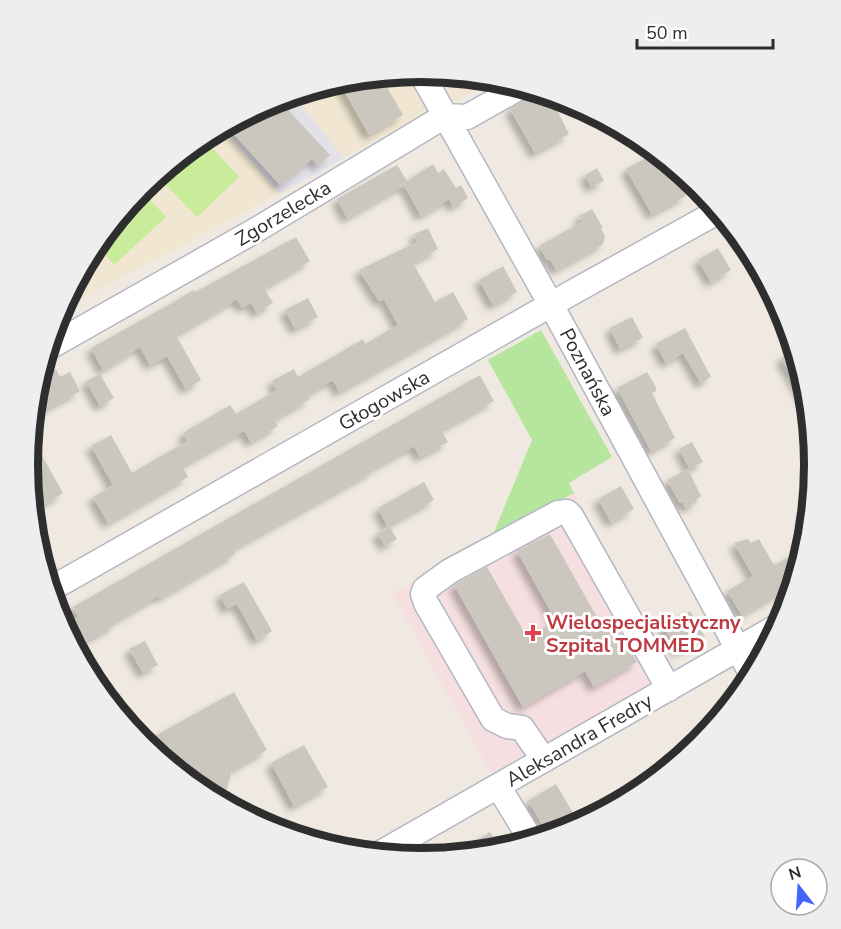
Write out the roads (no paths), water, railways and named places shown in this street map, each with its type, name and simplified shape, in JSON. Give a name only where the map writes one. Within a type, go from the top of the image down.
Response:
[{"type":"street","name":"Poznańska","points":[[426,82],[551,304],[746,665]]},
{"type":"street","name":"Zgorzelecka","points":[[58,342],[256,230],[445,116],[467,117],[510,93]]},
{"type":"street","name":"Głogowska","points":[[57,585],[711,215]]},
{"type":"street","points":[[544,760],[522,728],[507,726],[493,719],[426,603],[423,594],[425,589],[450,571],[558,513],[567,512],[669,689]]},
{"type":"street","name":"Aleksandra Fredry","points":[[392,847],[764,634]]},
{"type":"street","points":[[498,786],[526,832]]},
{"type":"place","name":"Wielospecjalistyczny Szpital TOMMED","points":[[533,633]]}]
